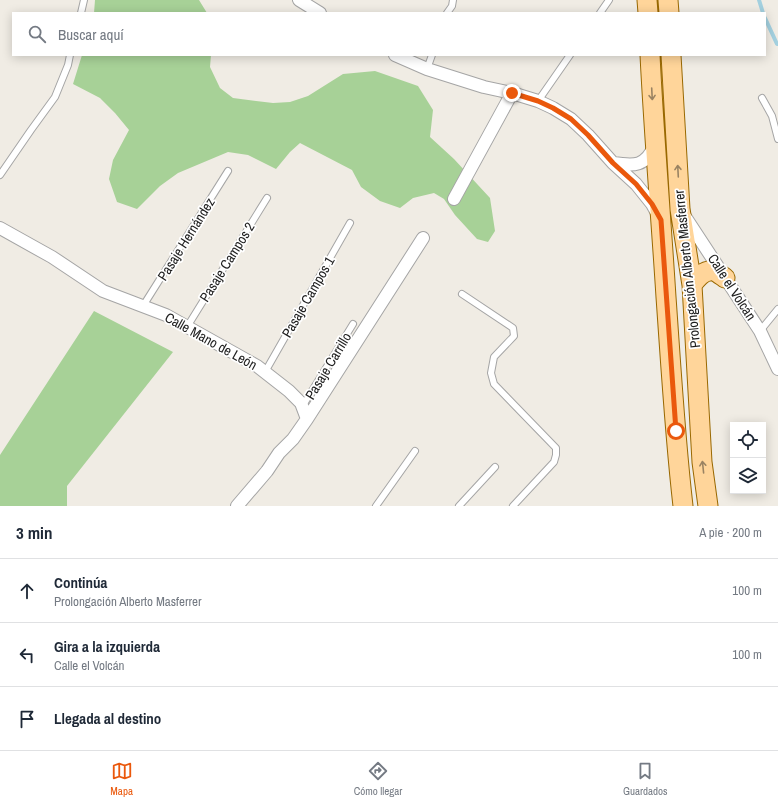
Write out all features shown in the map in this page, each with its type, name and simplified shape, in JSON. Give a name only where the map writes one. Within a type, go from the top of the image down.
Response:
[{"type":"main road","points":[[647,0],[648,12]]},
{"type":"main road","points":[[668,0],[668,12]]},
{"type":"main road","name":"Prolongación Alberto Masferrer","points":[[650,56],[655,145],[676,431],[684,506]]},
{"type":"main road","name":"Prolongación Alberto Masferrer","points":[[671,56],[680,209],[692,285],[702,462],[708,506]]},
{"type":"main road","points":[[692,285],[699,276],[706,272],[714,271],[725,278]]},
{"type":"street","points":[[299,0],[318,12]]},
{"type":"street","points":[[397,56],[427,69],[484,87],[512,93],[538,101],[571,119],[588,135],[613,163],[636,184],[652,204],[661,220]]},
{"type":"street","points":[[454,199],[512,93]]},
{"type":"street","points":[[613,163],[637,165],[651,154],[655,145]]},
{"type":"street","name":"Calle el Volcán","points":[[680,209],[760,331],[778,369]]},
{"type":"street","name":"Calle Mano de León","points":[[0,228],[52,257],[103,292],[166,315],[257,366],[289,391],[301,403],[307,419]]},
{"type":"street","points":[[237,506],[267,471],[280,453],[293,440],[423,238]]},
{"type":"lane","points":[[81,12],[84,0]]},
{"type":"lane","points":[[449,12],[453,0]]},
{"type":"lane","points":[[601,12],[609,0]]},
{"type":"lane","points":[[0,175],[55,98],[68,65],[70,56]]},
{"type":"lane","points":[[427,69],[432,56]]},
{"type":"lane","points":[[538,101],[569,56]]},
{"type":"lane","points":[[762,98],[772,116],[778,139]]},
{"type":"lane","name":"Pasaje Hernández","points":[[143,306],[228,171]]},
{"type":"lane","name":"Pasaje Campos 2","points":[[187,327],[267,198]]},
{"type":"lane","name":"Pasaje Campos 1","points":[[265,372],[350,223]]},
{"type":"lane","points":[[462,294],[513,328],[514,336],[494,357],[491,373],[494,384],[556,448],[554,462],[513,506]]},
{"type":"lane","points":[[760,331],[778,309]]},
{"type":"lane","name":"Pasaje Carrillo","points":[[302,407],[353,324]]},
{"type":"lane","points":[[376,506],[415,451]]},
{"type":"lane","points":[[459,506],[495,467]]},
{"type":"green space","points":[[95,0],[199,0],[206,12],[94,12]]},
{"type":"green space","points":[[82,56],[211,56],[210,67],[220,88],[233,98],[273,103],[290,102],[308,96],[343,74],[375,71],[418,86],[433,110],[430,137],[454,159],[490,198],[495,231],[488,242],[477,239],[455,215],[444,199],[434,193],[413,198],[400,208],[380,201],[361,187],[352,170],[300,143],[290,152],[276,169],[248,155],[228,152],[178,173],[160,186],[137,209],[117,202],[109,179],[113,160],[129,130],[100,98],[73,84]]},
{"type":"green space","points":[[94,311],[173,352],[67,486],[67,506],[0,506],[0,455]]},
{"type":"waterway","points":[[759,0],[763,12]]},
{"type":"waterway","points":[[766,20],[778,44]]},
{"type":"route","points":[[512,93],[538,101],[571,119],[588,135],[613,163],[636,184],[652,204],[661,220],[676,431]]}]
